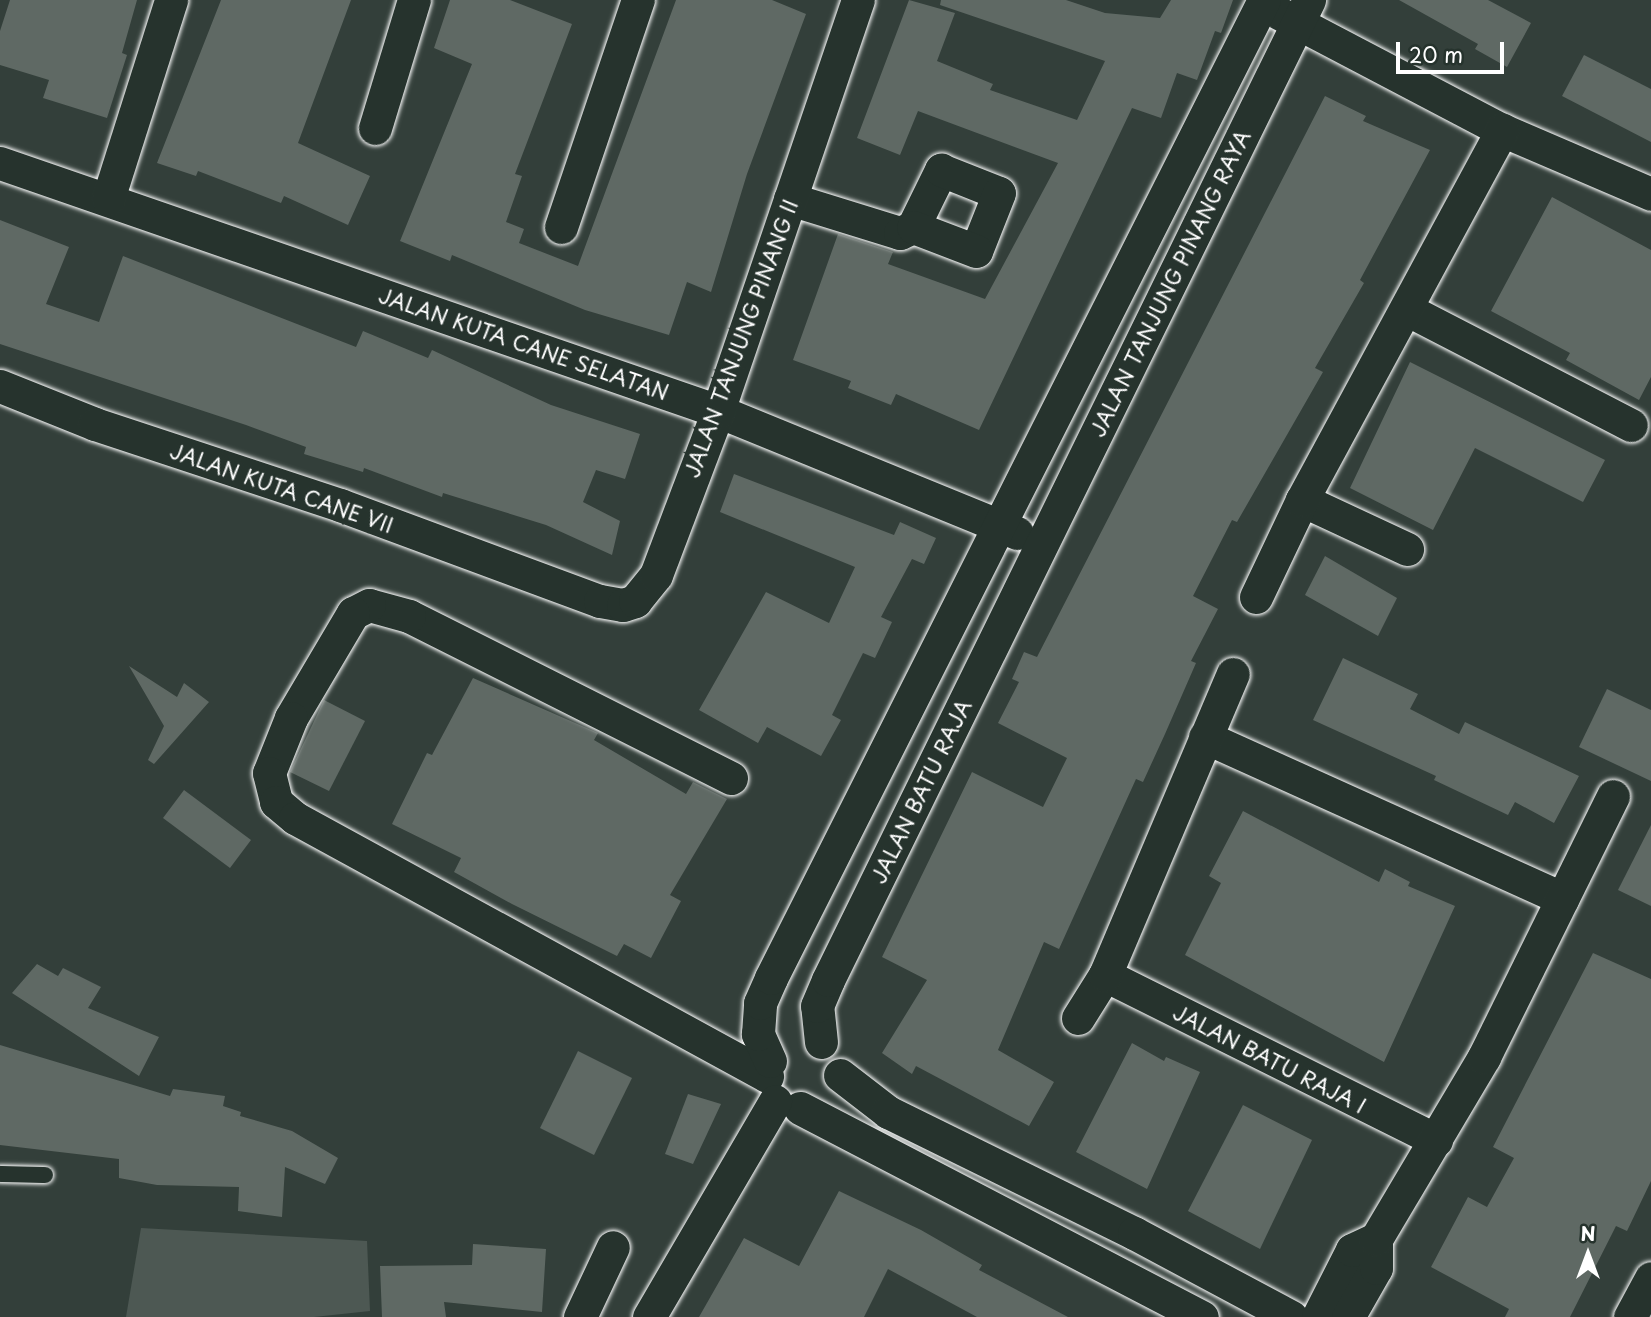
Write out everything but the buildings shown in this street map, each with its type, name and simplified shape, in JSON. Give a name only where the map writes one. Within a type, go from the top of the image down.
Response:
[{"type":"street","points":[[108,198],[171,0]]},
{"type":"street","points":[[375,128],[414,0]]},
{"type":"street","points":[[561,227],[638,0]]},
{"type":"street","name":"JALAN TANJUNG PINANG II","points":[[565,589],[623,605],[645,591],[656,575],[718,411],[858,0]]},
{"type":"street","points":[[778,1087],[758,1034],[760,1003],[996,525],[1263,2],[1303,11],[1502,130],[1651,194]]},
{"type":"street","name":"JALAN TANJUNG PINANG RAYA","points":[[1040,543],[1303,11]]},
{"type":"street","points":[[1256,597],[1302,499],[1502,130]]},
{"type":"street","name":"JALAN KUTA CANE SELATAN","points":[[0,163],[108,198],[718,411],[1040,543]]},
{"type":"street","points":[[790,198],[885,231],[900,233],[913,227]]},
{"type":"street","points":[[1406,309],[1631,425]]},
{"type":"street","name":"JALAN KUTA CANE VII","points":[[0,386],[95,424],[340,505],[565,589]]},
{"type":"street","points":[[1302,499],[1408,549]]},
{"type":"street","name":"JALAN BATU RAJA","points":[[1040,543],[828,980],[817,1006],[821,1042],[833,1050],[840,1075],[888,1112],[1134,1233],[1291,1317]]},
{"type":"street","points":[[732,778],[409,616],[369,605],[353,613],[346,624],[291,718],[269,773],[276,802],[295,818],[778,1087],[1202,1317]]},
{"type":"street","points":[[1078,1018],[1105,975],[1233,674]]},
{"type":"street","points":[[1205,737],[1562,898]]},
{"type":"street","points":[[1348,1317],[1376,1268],[1376,1239],[1483,1057],[1613,796]]},
{"type":"street","name":"JALAN BATU RAJA I","points":[[1105,975],[1436,1140]]},
{"type":"street","points":[[649,1317],[778,1087],[797,1042],[821,1042]]},
{"type":"street","points":[[778,1087],[822,1100],[840,1075]]},
{"type":"street","points":[[1318,1317],[1352,1250],[1376,1239]]},
{"type":"street","points":[[580,1317],[613,1247]]},
{"type":"street","points":[[1630,1317],[1651,1278]]},
{"type":"lane","points":[[0,1174],[45,1175]]},
{"type":"shaded area","points":[[141,1228],[367,1241],[370,1311],[314,1317],[126,1317]]}]
